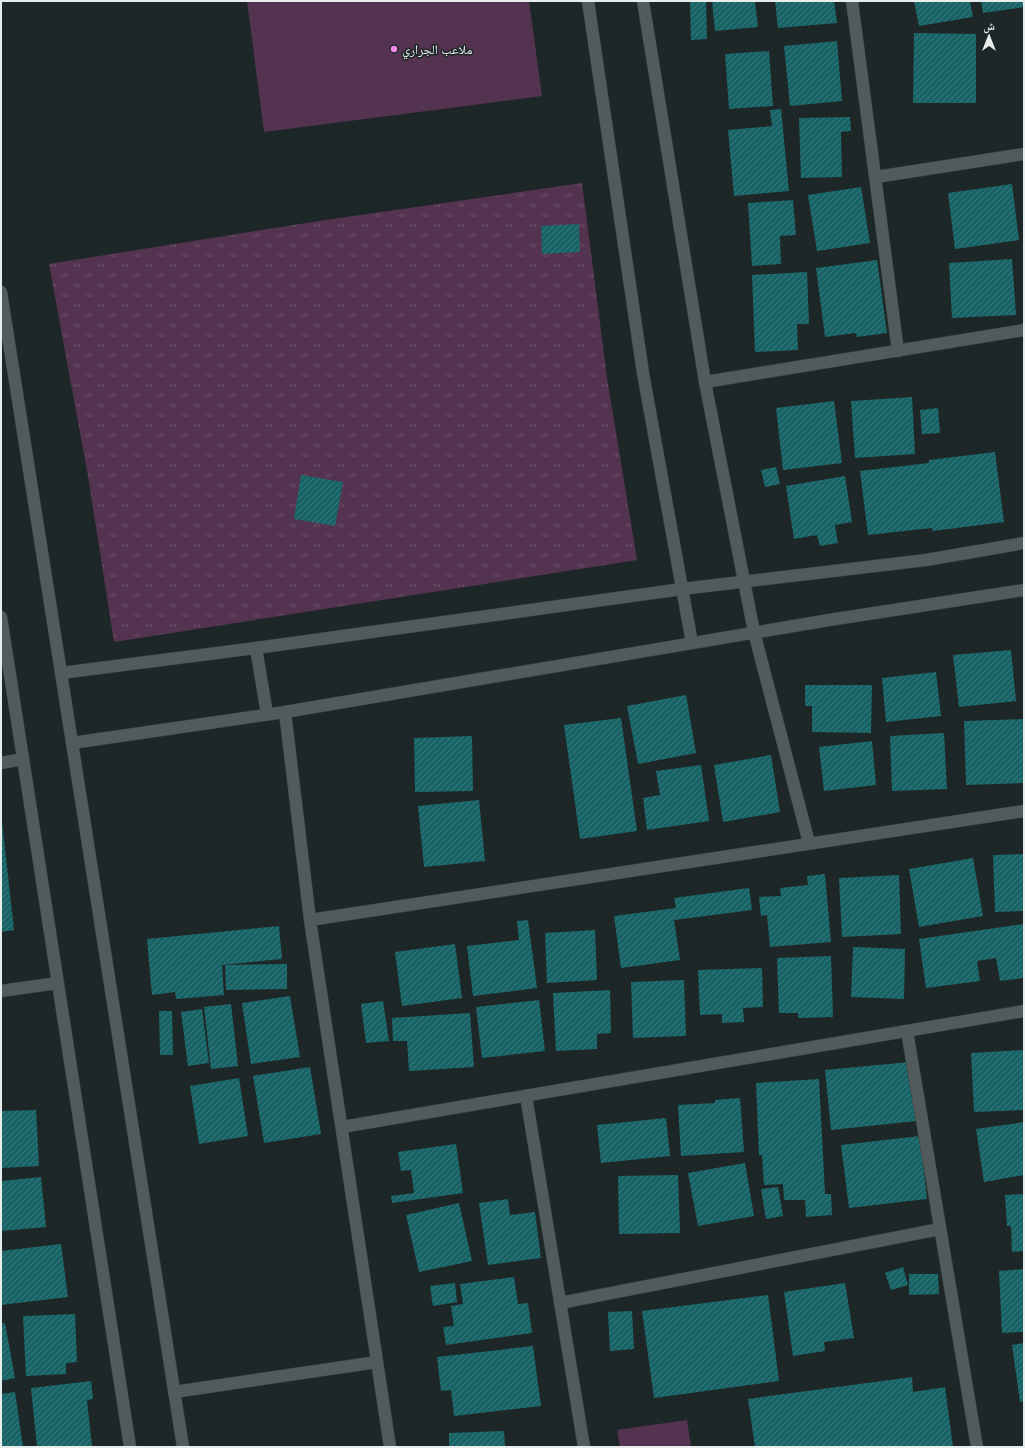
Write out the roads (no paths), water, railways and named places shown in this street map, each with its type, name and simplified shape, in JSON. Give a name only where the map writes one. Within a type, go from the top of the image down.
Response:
[{"type":"street","points":[[588,1],[643,373],[692,643]]},
{"type":"street","points":[[642,1],[705,382],[744,582],[754,632],[809,843]]},
{"type":"street","points":[[852,1],[898,351]]},
{"type":"street","points":[[876,178],[1024,154]]},
{"type":"street","points":[[1,292],[183,1447]]},
{"type":"street","points":[[705,382],[1024,330]]},
{"type":"street","points":[[61,673],[256,648],[682,589],[926,560],[1024,543]]},
{"type":"street","points":[[72,743],[285,712],[754,632],[1024,590]]},
{"type":"street","points":[[1,617],[130,1447]]},
{"type":"street","points":[[256,648],[267,714]]},
{"type":"street","points":[[285,712],[310,920],[390,1447]]},
{"type":"street","points":[[1,763],[23,760]]},
{"type":"street","points":[[310,920],[1024,811]]},
{"type":"street","points":[[1,992],[58,984]]},
{"type":"street","points":[[342,1127],[1024,1011]]},
{"type":"street","points":[[907,1031],[977,1447]]},
{"type":"street","points":[[526,1096],[584,1447]]},
{"type":"street","points":[[560,1303],[940,1229]]},
{"type":"street","points":[[174,1392],[377,1362]]},
{"type":"place","name":"ملاعب الجراري","points":[[394,49]]}]
